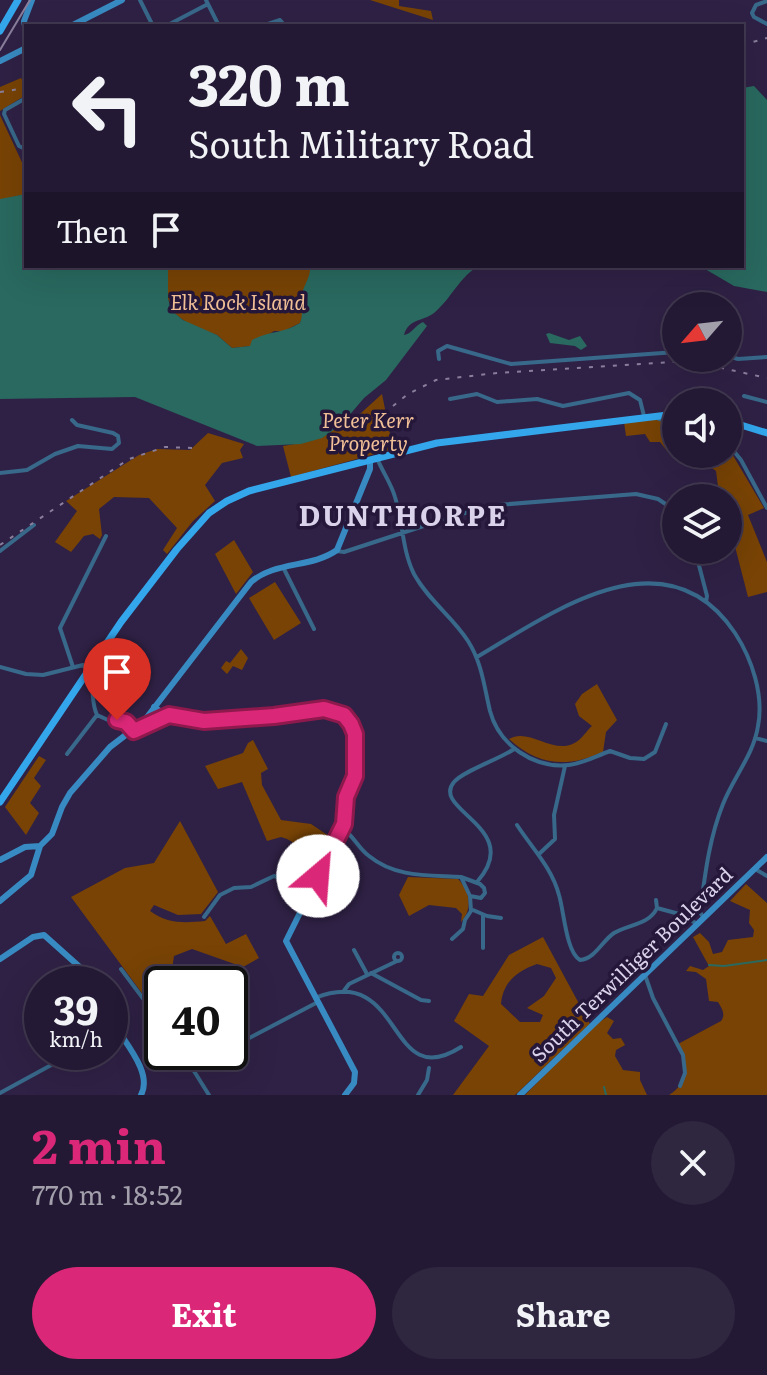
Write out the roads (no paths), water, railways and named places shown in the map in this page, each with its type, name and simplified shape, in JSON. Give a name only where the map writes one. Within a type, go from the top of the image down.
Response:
[{"type":"main road","points":[[0,31],[14,7]]},
{"type":"main road","points":[[0,802],[132,606],[199,522],[215,508],[249,491],[437,443],[662,415]]},
{"type":"main road","points":[[742,425],[767,433]]},
{"type":"street","points":[[25,24],[14,7],[30,0]]},
{"type":"street","points":[[24,21],[30,0]]},
{"type":"street","points":[[86,23],[122,0]]},
{"type":"street","points":[[140,0],[152,24]]},
{"type":"street","points":[[767,1],[756,5],[752,13],[767,24]]},
{"type":"street","points":[[169,24],[207,2],[218,24]]},
{"type":"street","points":[[0,61],[24,49]]},
{"type":"street","points":[[24,99],[4,111],[19,146],[24,147]]},
{"type":"street","points":[[439,359],[438,351],[447,346],[504,364],[662,353]]},
{"type":"street","points":[[742,359],[767,357]]},
{"type":"street","points":[[450,399],[477,394],[497,402],[543,401],[563,406],[629,393],[640,400],[648,416],[662,419]]},
{"type":"street","points":[[744,396],[767,402]]},
{"type":"street","points":[[0,473],[27,470],[55,454],[78,446],[112,449],[119,443],[118,436],[113,433],[77,425],[72,420]]},
{"type":"street","points":[[336,551],[374,459],[387,474],[396,499],[409,561],[419,582],[461,631],[477,657],[492,716],[502,736],[514,749],[545,763],[565,765],[610,751],[634,759],[648,758],[658,746],[666,724]]},
{"type":"street","points":[[742,462],[767,508]]},
{"type":"street","points":[[134,731],[251,582],[262,573],[336,551],[344,552],[490,507],[630,493],[662,501]]},
{"type":"street","points":[[0,551],[34,525]]},
{"type":"street","points":[[73,667],[60,628],[106,536]]},
{"type":"street","points":[[699,564],[706,602]]},
{"type":"street","points":[[283,567],[314,629]]},
{"type":"street","points":[[477,657],[589,595],[639,584],[681,588],[706,602],[734,633],[753,673],[759,718],[755,738],[722,805],[710,847],[700,912],[704,917]]},
{"type":"street","points":[[0,667],[43,675],[81,665],[88,670],[92,681],[92,702],[97,715],[126,722],[134,731]]},
{"type":"street","points":[[154,707],[169,715],[204,721],[324,709],[343,714],[354,731],[355,772],[353,785],[346,797],[342,828],[286,941],[355,1072],[354,1083],[345,1095]]},
{"type":"street","points":[[67,754],[97,715]]},
{"type":"street","points":[[0,901],[31,875],[40,846],[52,834],[70,793],[112,745],[169,715]]},
{"type":"street","points":[[755,738],[767,741]]},
{"type":"street","points":[[477,882],[490,861],[489,842],[478,825],[455,804],[451,789],[453,783],[514,749]]},
{"type":"street","points":[[539,854],[555,839],[554,815],[565,765]]},
{"type":"street","points":[[517,825],[539,854],[559,892],[571,951],[580,960],[591,956],[611,935],[651,918],[657,908],[656,900]]},
{"type":"street","points":[[342,828],[351,834],[365,853],[392,869],[420,876],[461,877],[484,886],[485,893],[478,899],[470,896]]},
{"type":"street","points":[[0,860],[25,847],[40,846]]},
{"type":"street","name":"South Terwilliger Boulevard","points":[[520,1095],[767,857]]},
{"type":"street","points":[[755,869],[767,876]]},
{"type":"street","points":[[204,917],[220,895],[234,888],[251,887],[274,876],[312,889]]},
{"type":"street","points":[[452,939],[463,929],[472,908],[461,877]]},
{"type":"street","points":[[472,908],[483,915],[501,918]]},
{"type":"street","points":[[657,908],[683,915],[697,924]]},
{"type":"street","points":[[483,915],[483,948]]},
{"type":"street","points":[[0,959],[33,937],[44,935],[79,966]]},
{"type":"street","points":[[354,950],[369,974],[429,1001]]},
{"type":"street","points":[[343,992],[349,984],[397,961]]},
{"type":"street","points":[[645,974],[653,998],[683,1055],[685,1073],[680,1086]]},
{"type":"street","points":[[128,978],[144,1000]]},
{"type":"street","points":[[248,1038],[316,1000],[333,992],[343,992],[361,998],[377,1010],[405,1053]]},
{"type":"street","points":[[445,1061],[461,1047]]},
{"type":"street","points":[[128,1054],[143,1075],[141,1095]]},
{"type":"street","points":[[418,1095],[427,1080],[429,1067]]},
{"type":"street","points":[[0,1093],[42,1070]]},
{"type":"street","points":[[195,1070],[209,1095]]},
{"type":"waterway","points":[[709,965],[767,960]]},
{"type":"waterway","points":[[604,1087],[606,1095]]},
{"type":"tram line","points":[[0,50],[30,0]]},
{"type":"railway","points":[[744,44],[767,38]]},
{"type":"railway","points":[[0,92],[24,88]]},
{"type":"railway","points":[[393,406],[408,394],[436,380],[497,373],[690,361],[767,378]]},
{"type":"railway","points":[[0,545],[129,459],[165,447],[193,448]]},
{"type":"district","name":"DUNTHORPE","points":[[403,516]]},
{"type":"park label","name":"Elk Rock Island","points":[[238,303]]},
{"type":"park label","name":"Peter Kerr Property","points":[[368,432]]}]
